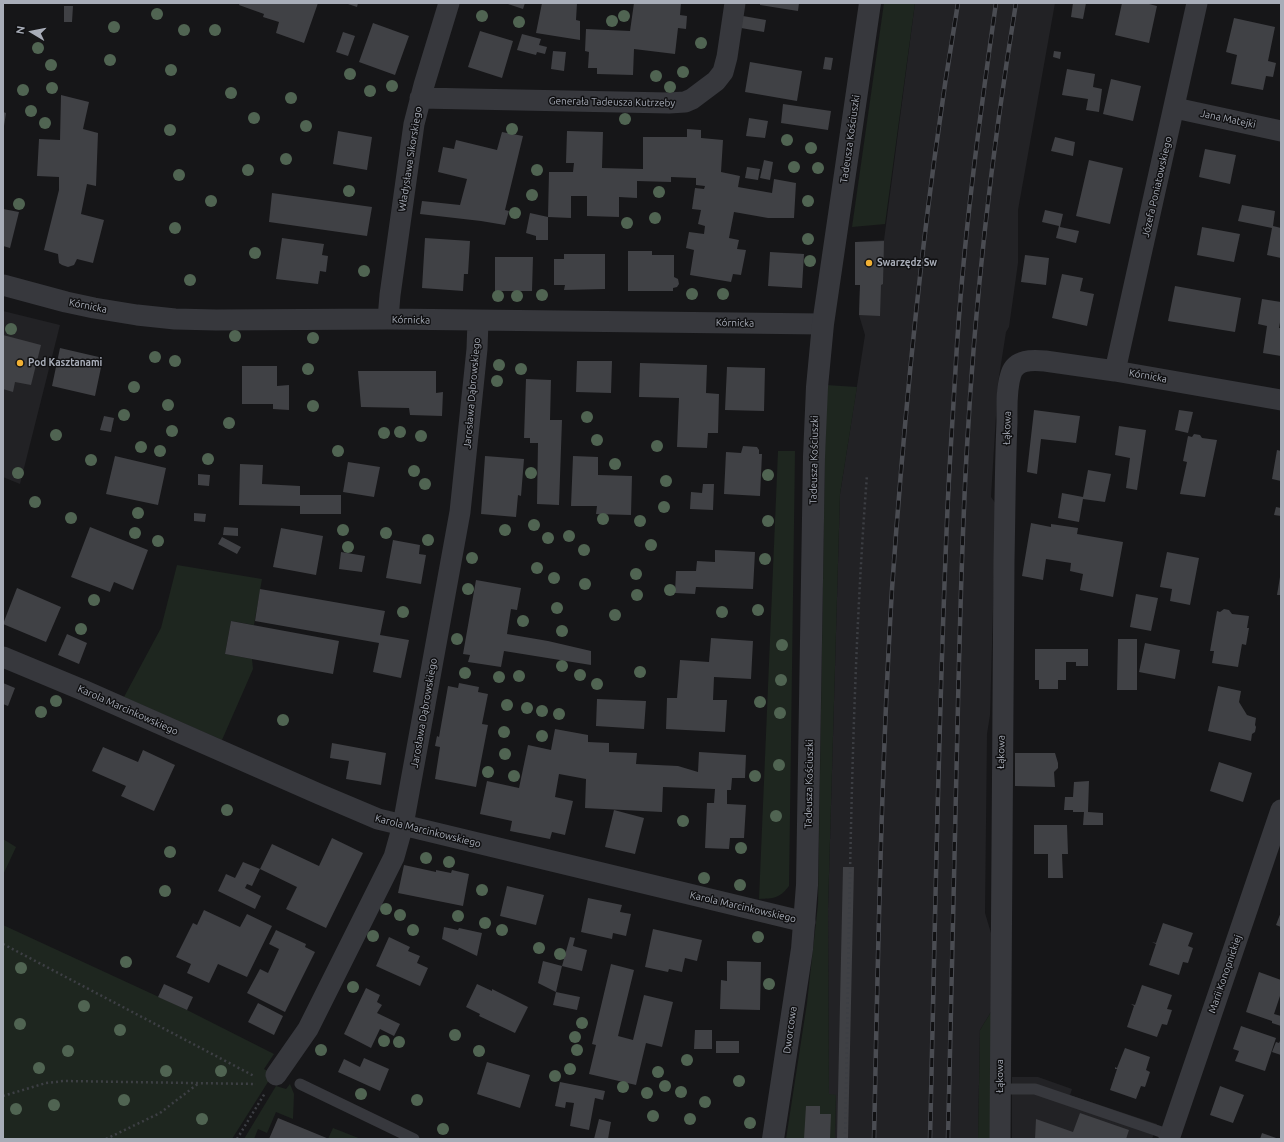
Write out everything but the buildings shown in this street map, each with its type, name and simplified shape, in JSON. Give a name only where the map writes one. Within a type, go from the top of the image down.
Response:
[{"type":"street","name":"Władysława Sikorskiego","points":[[388,319],[414,124],[420,98],[449,3]]},
{"type":"street","name":"Generała Tadeusza Kutrzeby","points":[[420,98],[669,103],[689,101],[700,95],[716,81],[723,72],[727,57],[735,3]]},
{"type":"street","name":"Tadeusza Kościuszki","points":[[804,922],[808,832],[815,410],[824,324],[870,3]]},
{"type":"street","name":"Józefa Poniatowskiego","points":[[1115,371],[1175,108],[1197,3]]},
{"type":"street","name":"Jana Matejki","points":[[1175,108],[1281,131]]},
{"type":"street","name":"Kórnicka","points":[[3,285],[94,308],[167,318],[216,320],[388,319],[824,324]]},
{"type":"street","name":"Jarosława Dąbrowskiego","points":[[273,1080],[308,1029],[394,857],[403,825],[460,512],[477,348],[478,321]]},
{"type":"street","name":"Kórnicka","points":[[1015,367],[1020,363],[1034,360],[1115,371],[1281,400]]},
{"type":"street","name":"Łąkowa","points":[[1000,1139],[1000,875],[1006,437],[1010,379],[1015,367]]},
{"type":"street","name":"Karola Marcinkowskiego","points":[[3,657],[85,691],[371,816],[804,922]]},
{"type":"street","name":"Marii Konopnickiej","points":[[1169,1137],[1281,810]]},
{"type":"street","name":"Dworcowa","points":[[773,1139],[800,964],[804,922]]},
{"type":"lane","points":[[300,1084],[414,1139]]},
{"type":"lane","points":[[1000,1089],[1035,1089],[1169,1137]]},
{"type":"path","points":[[845,1139],[855,694],[860,578],[867,474]]},
{"type":"path","points":[[3,944],[273,1080]]},
{"type":"path","points":[[3,1096],[46,1083],[60,1081],[81,1080],[200,1083],[273,1080]]},
{"type":"path","points":[[237,1139],[273,1080]]},
{"type":"path","points":[[106,1139],[160,1113],[200,1083]]},
{"type":"shaded area","points":[[884,3],[915,3],[885,224],[852,227]]},
{"type":"shaded area","points":[[915,3],[1055,3],[1018,210],[1018,263],[1009,327],[1006,332],[998,383],[991,497],[996,504],[990,715],[987,734],[985,913],[991,933],[991,1012],[980,1030],[978,1139],[835,1139],[836,1095],[829,1095],[828,909],[840,494],[865,335],[859,315],[860,285],[855,285],[855,242],[884,240]]},
{"type":"shaded area","points":[[3,311],[60,325],[20,484],[3,477]]},
{"type":"shaded area","points":[[826,385],[857,387],[840,494],[828,909],[829,1094],[836,1095],[835,1139],[786,1139],[807,1003],[818,904]]},
{"type":"shaded area","points":[[778,451],[795,451],[789,886],[779,896],[759,899]]},
{"type":"shaded area","points":[[177,565],[262,579],[254,625],[231,621],[225,654],[252,659],[253,669],[222,740],[124,697],[161,628]]},
{"type":"shaded area","points":[[3,839],[16,847],[3,875]]},
{"type":"shaded area","points":[[3,925],[187,1010],[274,1054],[264,1069],[273,1074],[232,1139],[3,1139]]},
{"type":"shaded area","points":[[991,1012],[992,1139],[978,1139],[980,1030]]},
{"type":"shaded area","points":[[1012,1077],[1038,1077],[1072,1089],[1070,1095],[1157,1124],[1152,1139],[1012,1139]]},
{"type":"shaded area","points":[[290,1084],[294,1094],[293,1119],[276,1112],[267,1133],[258,1129],[254,1139],[244,1139],[276,1086],[286,1089]]},
{"type":"shaded area","points":[[333,1128],[361,1139],[328,1139]]},
{"type":"railway","points":[[874,1139],[883,795],[892,589],[905,428],[927,215],[939,122],[958,3]]},
{"type":"railway","points":[[930,1139],[941,676],[950,461],[959,316],[967,226],[996,3]]},
{"type":"railway","points":[[948,1139],[960,607],[970,391],[992,169],[1016,3]]},
{"type":"place","name":"Swarzędz Sw","points":[[869,263]]},
{"type":"place","name":"Pod Kasztanami","points":[[20,363]]}]
